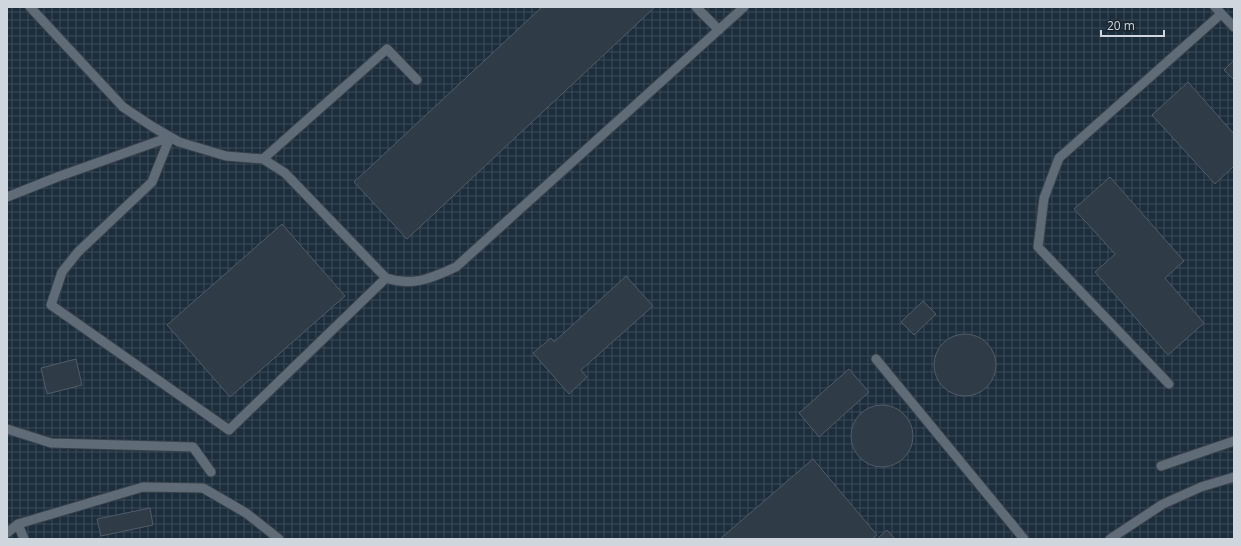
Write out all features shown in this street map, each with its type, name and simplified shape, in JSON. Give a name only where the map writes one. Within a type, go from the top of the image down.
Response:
[{"type":"lane","points":[[30,7],[123,106],[152,127],[179,142],[226,156],[262,159],[285,173],[386,278],[398,281],[423,281],[456,267],[744,7]]},
{"type":"lane","points":[[696,7],[719,30]]},
{"type":"lane","points":[[1169,384],[1038,247],[1044,198],[1060,158],[1218,10],[1234,27]]},
{"type":"lane","points":[[262,159],[387,49],[417,80]]},
{"type":"lane","points":[[7,197],[60,176],[170,137]]},
{"type":"lane","points":[[170,137],[152,182],[78,252],[62,272],[51,305],[229,430],[386,278]]},
{"type":"lane","points":[[876,359],[1024,539]]},
{"type":"lane","points":[[7,429],[51,443],[193,447],[211,472]]},
{"type":"lane","points":[[1161,466],[1234,441]]},
{"type":"lane","points":[[1110,539],[1163,504],[1202,487],[1234,477]]},
{"type":"lane","points":[[7,533],[18,524],[143,487],[203,488],[246,512],[279,539]]},
{"type":"lane","points":[[18,524],[24,539]]},
{"type":"shaded area","points":[[7,7],[1234,7],[1234,539],[7,539]]},
{"type":"building","points":[[542,7],[655,7],[407,239],[354,182]]},
{"type":"building","points":[[1234,60],[1234,80],[1224,70]]},
{"type":"building","points":[[1188,82],[1234,134],[1234,166],[1215,184],[1152,115]]},
{"type":"building","points":[[1110,177],[1184,261],[1165,278],[1204,323],[1168,355],[1095,272],[1115,254],[1074,209]]},
{"type":"building","points":[[282,224],[345,296],[230,397],[167,325]]},
{"type":"building","points":[[626,276],[653,306],[581,370],[587,377],[569,394],[533,353],[551,338],[554,342]]},
{"type":"building","points":[[923,301],[936,314],[914,335],[901,322]]},
{"type":"building","points":[[959,334],[971,334],[987,343],[994,353],[996,365],[994,377],[987,387],[971,396],[959,396],[948,391],[939,382],[934,371],[934,359],[939,348],[948,339]]},
{"type":"building","points":[[76,359],[82,385],[47,394],[41,368]]},
{"type":"building","points":[[849,369],[869,392],[819,437],[799,413]]},
{"type":"building","points":[[876,405],[888,405],[904,414],[911,424],[913,436],[911,448],[904,458],[888,467],[876,467],[865,462],[856,453],[851,442],[851,430],[856,419],[865,410]]},
{"type":"building","points":[[813,459],[877,535],[872,539],[720,539]]},
{"type":"building","points":[[150,508],[153,525],[101,536],[97,519]]},
{"type":"building","points":[[887,530],[895,539],[877,539]]}]
